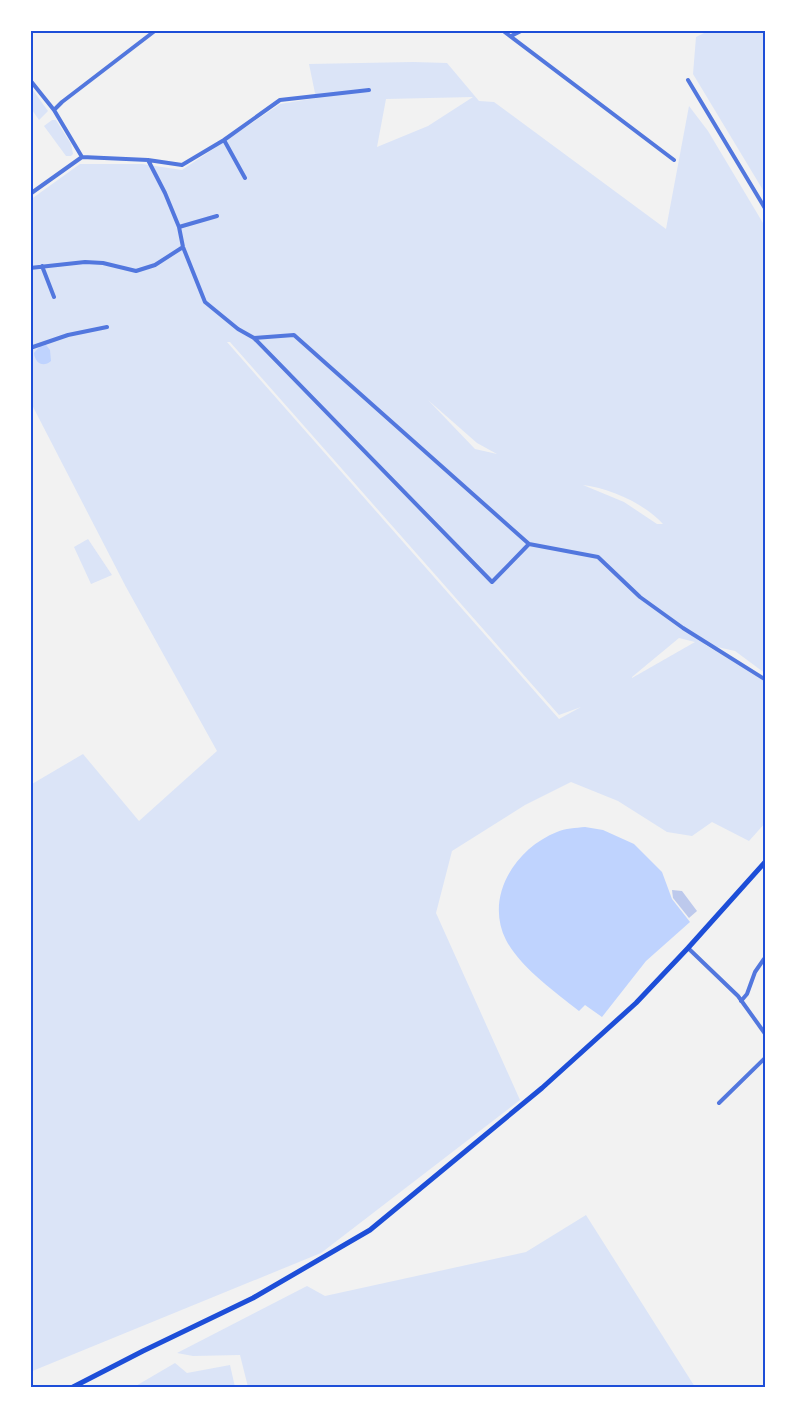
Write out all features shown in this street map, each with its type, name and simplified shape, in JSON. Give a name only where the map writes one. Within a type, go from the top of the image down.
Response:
[{"type":"main road","points":[[73,1387],[253,1298],[370,1230],[542,1088],[636,1003],[764,863]]},
{"type":"street","points":[[54,110],[156,30]]},
{"type":"street","points":[[502,30],[674,160]]},
{"type":"street","points":[[511,36],[523,30]]},
{"type":"street","points":[[688,80],[766,210]]},
{"type":"street","points":[[30,81],[54,110],[82,157]]},
{"type":"street","points":[[30,194],[82,157],[148,160],[182,165],[224,140],[280,100],[369,90]]},
{"type":"street","points":[[224,140],[246,178]]},
{"type":"street","points":[[148,160],[179,227],[183,246],[205,302],[237,329],[254,338],[492,582],[529,544]]},
{"type":"street","points":[[179,227],[217,216]]},
{"type":"street","points":[[30,268],[85,262],[103,263],[136,271],[155,265],[183,246]]},
{"type":"street","points":[[42,266],[54,297]]},
{"type":"street","points":[[30,348],[68,335],[107,327]]},
{"type":"street","points":[[254,338],[294,335],[529,544],[598,557],[640,597],[683,628],[766,680]]},
{"type":"street","points":[[688,948],[727,984],[766,1035]]},
{"type":"street","points":[[741,1001],[747,994],[755,972],[764,959]]},
{"type":"street","points":[[719,1103],[766,1057]]},
{"type":"shaded area","points":[[710,30],[766,30],[766,195],[693,74],[696,37]]},
{"type":"shaded area","points":[[447,63],[479,101],[494,102],[666,229],[689,106],[708,131],[766,228],[766,674],[735,651],[704,644],[766,681],[766,822],[749,841],[712,822],[692,836],[667,832],[618,801],[571,782],[525,805],[452,851],[436,913],[520,1100],[321,1253],[30,1372],[30,780],[32,784],[83,754],[139,821],[217,751],[126,587],[30,401],[30,200],[80,164],[142,164],[182,170],[280,104],[316,98],[309,64]],"holes":[[[473,97],[428,126],[377,147],[386,99]],[[227,342],[230,342],[559,715],[581,707],[559,719]],[[428,400],[477,443],[497,454],[475,449]],[[583,485],[626,498],[647,510],[663,524],[657,524],[624,502]],[[679,638],[695,642],[632,678]]]},
{"type":"shaded area","points":[[30,86],[48,111],[39,120],[30,107]]},
{"type":"shaded area","points":[[56,120],[71,144],[73,154],[71,156],[66,156],[44,126]]},
{"type":"shaded area","points":[[88,539],[112,575],[91,584],[74,547]]},
{"type":"shaded area","points":[[586,1215],[695,1387],[248,1387],[240,1355],[193,1356],[177,1353],[307,1286],[325,1296],[526,1252]]},
{"type":"shaded area","points":[[175,1363],[187,1373],[230,1365],[235,1387],[134,1387]]},
{"type":"water","points":[[46,345],[50,350],[51,361],[42,364],[36,359],[34,353],[40,346]]},
{"type":"water","points":[[585,827],[603,830],[634,844],[662,872],[672,899],[690,922],[646,961],[602,1017],[585,1005],[579,1011],[539,979],[512,950],[500,923],[499,907],[502,891],[517,862],[542,839],[563,830]]},
{"type":"building","points":[[672,890],[682,891],[697,911],[689,918],[673,898]]}]
